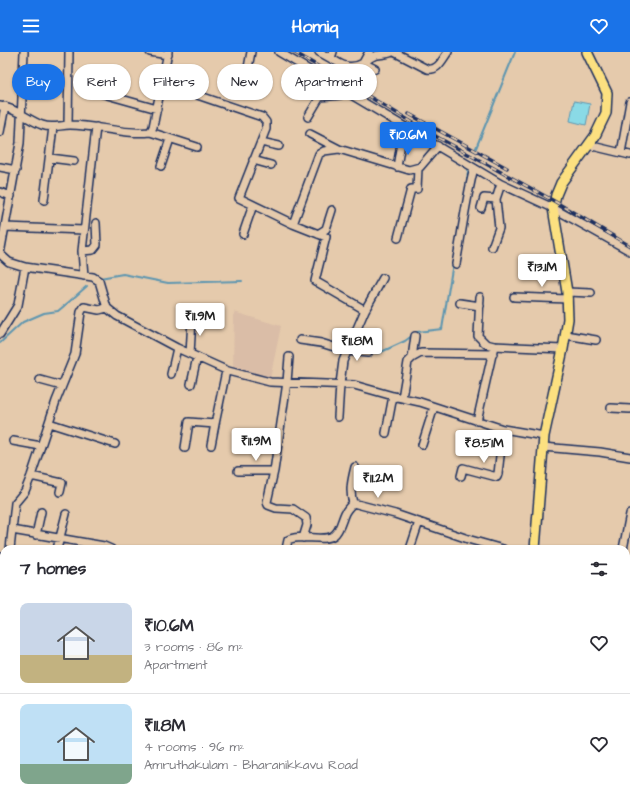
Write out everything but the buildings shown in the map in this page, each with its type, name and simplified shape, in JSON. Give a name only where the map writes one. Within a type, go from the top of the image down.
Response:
[{"type":"main road","points":[[535,545],[544,436],[566,335],[568,295],[553,208],[561,183],[595,136],[606,112],[607,94],[587,52]]},
{"type":"street","points":[[24,52],[20,143],[0,254],[9,262],[25,267],[92,277],[98,282],[107,308],[117,316],[193,356],[226,370],[270,382],[354,385],[434,407],[503,429],[544,436]]},
{"type":"street","points":[[68,125],[69,52]]},
{"type":"street","points":[[150,52],[168,54],[166,64]]},
{"type":"street","points":[[249,64],[252,52]]},
{"type":"street","points":[[279,52],[300,64]]},
{"type":"street","points":[[319,52],[346,67],[351,68],[363,63],[372,56],[393,52],[432,70],[437,68],[448,52]]},
{"type":"street","points":[[333,52],[331,58],[335,61]]},
{"type":"street","points":[[363,63],[369,52]]},
{"type":"street","points":[[209,99],[262,117],[266,122],[266,129],[239,198],[293,224],[326,237],[315,281],[364,310]]},
{"type":"street","points":[[125,100],[157,109]]},
{"type":"street","points":[[150,132],[153,127],[159,100]]},
{"type":"street","points":[[308,117],[318,100]]},
{"type":"street","points":[[361,100],[501,184],[553,208],[630,251]]},
{"type":"street","points":[[621,153],[630,102]]},
{"type":"street","points":[[0,132],[2,106],[44,126],[52,127],[68,125],[96,127],[138,134],[150,132],[197,147]]},
{"type":"street","points":[[44,200],[50,158],[52,127]]},
{"type":"street","points":[[84,276],[82,251],[96,127]]},
{"type":"street","points":[[310,134],[339,149],[409,170],[418,168],[438,146]]},
{"type":"street","points":[[161,166],[170,139]]},
{"type":"street","points":[[261,142],[279,146]]},
{"type":"street","points":[[397,167],[401,142]]},
{"type":"street","points":[[588,145],[630,155]]},
{"type":"street","points":[[293,224],[319,154],[324,151],[339,149]]},
{"type":"street","points":[[50,158],[74,161]]},
{"type":"street","points":[[253,160],[271,165]]},
{"type":"street","points":[[0,167],[16,170]]},
{"type":"street","points":[[398,238],[411,189],[417,189],[418,168]]},
{"type":"street","points":[[456,264],[468,201],[468,189],[474,168]]},
{"type":"street","points":[[492,247],[499,228],[496,199],[501,184]]},
{"type":"street","points":[[0,192],[11,196]]},
{"type":"street","points":[[480,208],[484,198],[496,199]]},
{"type":"street","points":[[243,234],[253,205]]},
{"type":"street","points":[[318,234],[326,229],[332,210]]},
{"type":"street","points":[[82,251],[93,250],[97,245],[96,222]]},
{"type":"street","points":[[5,227],[84,230]]},
{"type":"street","points":[[0,334],[18,304],[25,267]]},
{"type":"street","points":[[338,417],[343,361],[364,310],[383,278]]},
{"type":"street","points":[[514,297],[591,293]]},
{"type":"street","points":[[480,297],[478,336],[486,344],[494,346],[563,349]]},
{"type":"street","points":[[460,304],[480,306]]},
{"type":"street","points":[[10,545],[15,503],[25,491],[31,476],[74,354],[81,312],[84,307],[99,310],[107,308]]},
{"type":"street","points":[[191,384],[193,356],[192,319]]},
{"type":"street","points":[[566,335],[596,340]]},
{"type":"street","points":[[412,358],[415,336]]},
{"type":"street","points":[[300,340],[321,343],[347,351],[368,353]]},
{"type":"street","points":[[477,421],[494,346]]},
{"type":"street","points":[[171,374],[177,348]]},
{"type":"street","points":[[402,398],[408,362],[421,353],[493,354]]},
{"type":"street","points":[[289,357],[287,382],[268,505],[276,508],[293,509],[306,518],[307,525],[303,538]]},
{"type":"street","points":[[212,445],[226,370]]},
{"type":"street","points":[[40,380],[62,386]]},
{"type":"street","points":[[386,433],[393,396]]},
{"type":"street","points":[[422,445],[434,407]]},
{"type":"street","points":[[611,408],[630,410]]},
{"type":"street","points":[[185,448],[190,422],[215,424]]},
{"type":"street","points":[[49,423],[115,444]]},
{"type":"street","points":[[461,476],[463,468],[497,477],[503,429]]},
{"type":"street","points":[[13,441],[41,446]]},
{"type":"street","points":[[543,447],[600,452],[630,457]]},
{"type":"street","points":[[353,503],[351,495],[355,467]]},
{"type":"street","points":[[238,471],[274,471]]},
{"type":"street","points":[[31,476],[62,483],[60,492]]},
{"type":"street","points":[[353,503],[395,514],[489,545]]},
{"type":"street","points":[[287,545],[288,540],[293,537],[322,538],[336,535],[345,513],[353,503]]},
{"type":"street","points":[[36,535],[41,512]]},
{"type":"street","points":[[58,545],[66,514]]},
{"type":"street","points":[[628,541],[630,514]]},
{"type":"street","points":[[411,545],[419,522]]},
{"type":"street","points":[[12,530],[91,545]]},
{"type":"shaded area","points":[[234,312],[281,326],[270,379],[233,370]]},
{"type":"water","points":[[574,101],[590,104],[586,125],[570,121]]},
{"type":"waterway","points":[[476,148],[515,52]]},
{"type":"waterway","points":[[466,190],[468,171]]},
{"type":"waterway","points":[[369,352],[379,353],[405,341],[417,332],[442,329],[453,263]]},
{"type":"waterway","points":[[100,278],[123,274],[168,283],[242,281]]},
{"type":"waterway","points":[[0,343],[23,322],[44,313],[58,311],[87,286]]},
{"type":"railway","points":[[294,52],[437,137],[554,201],[630,246]]},
{"type":"railway","points":[[409,114],[507,168]]}]
